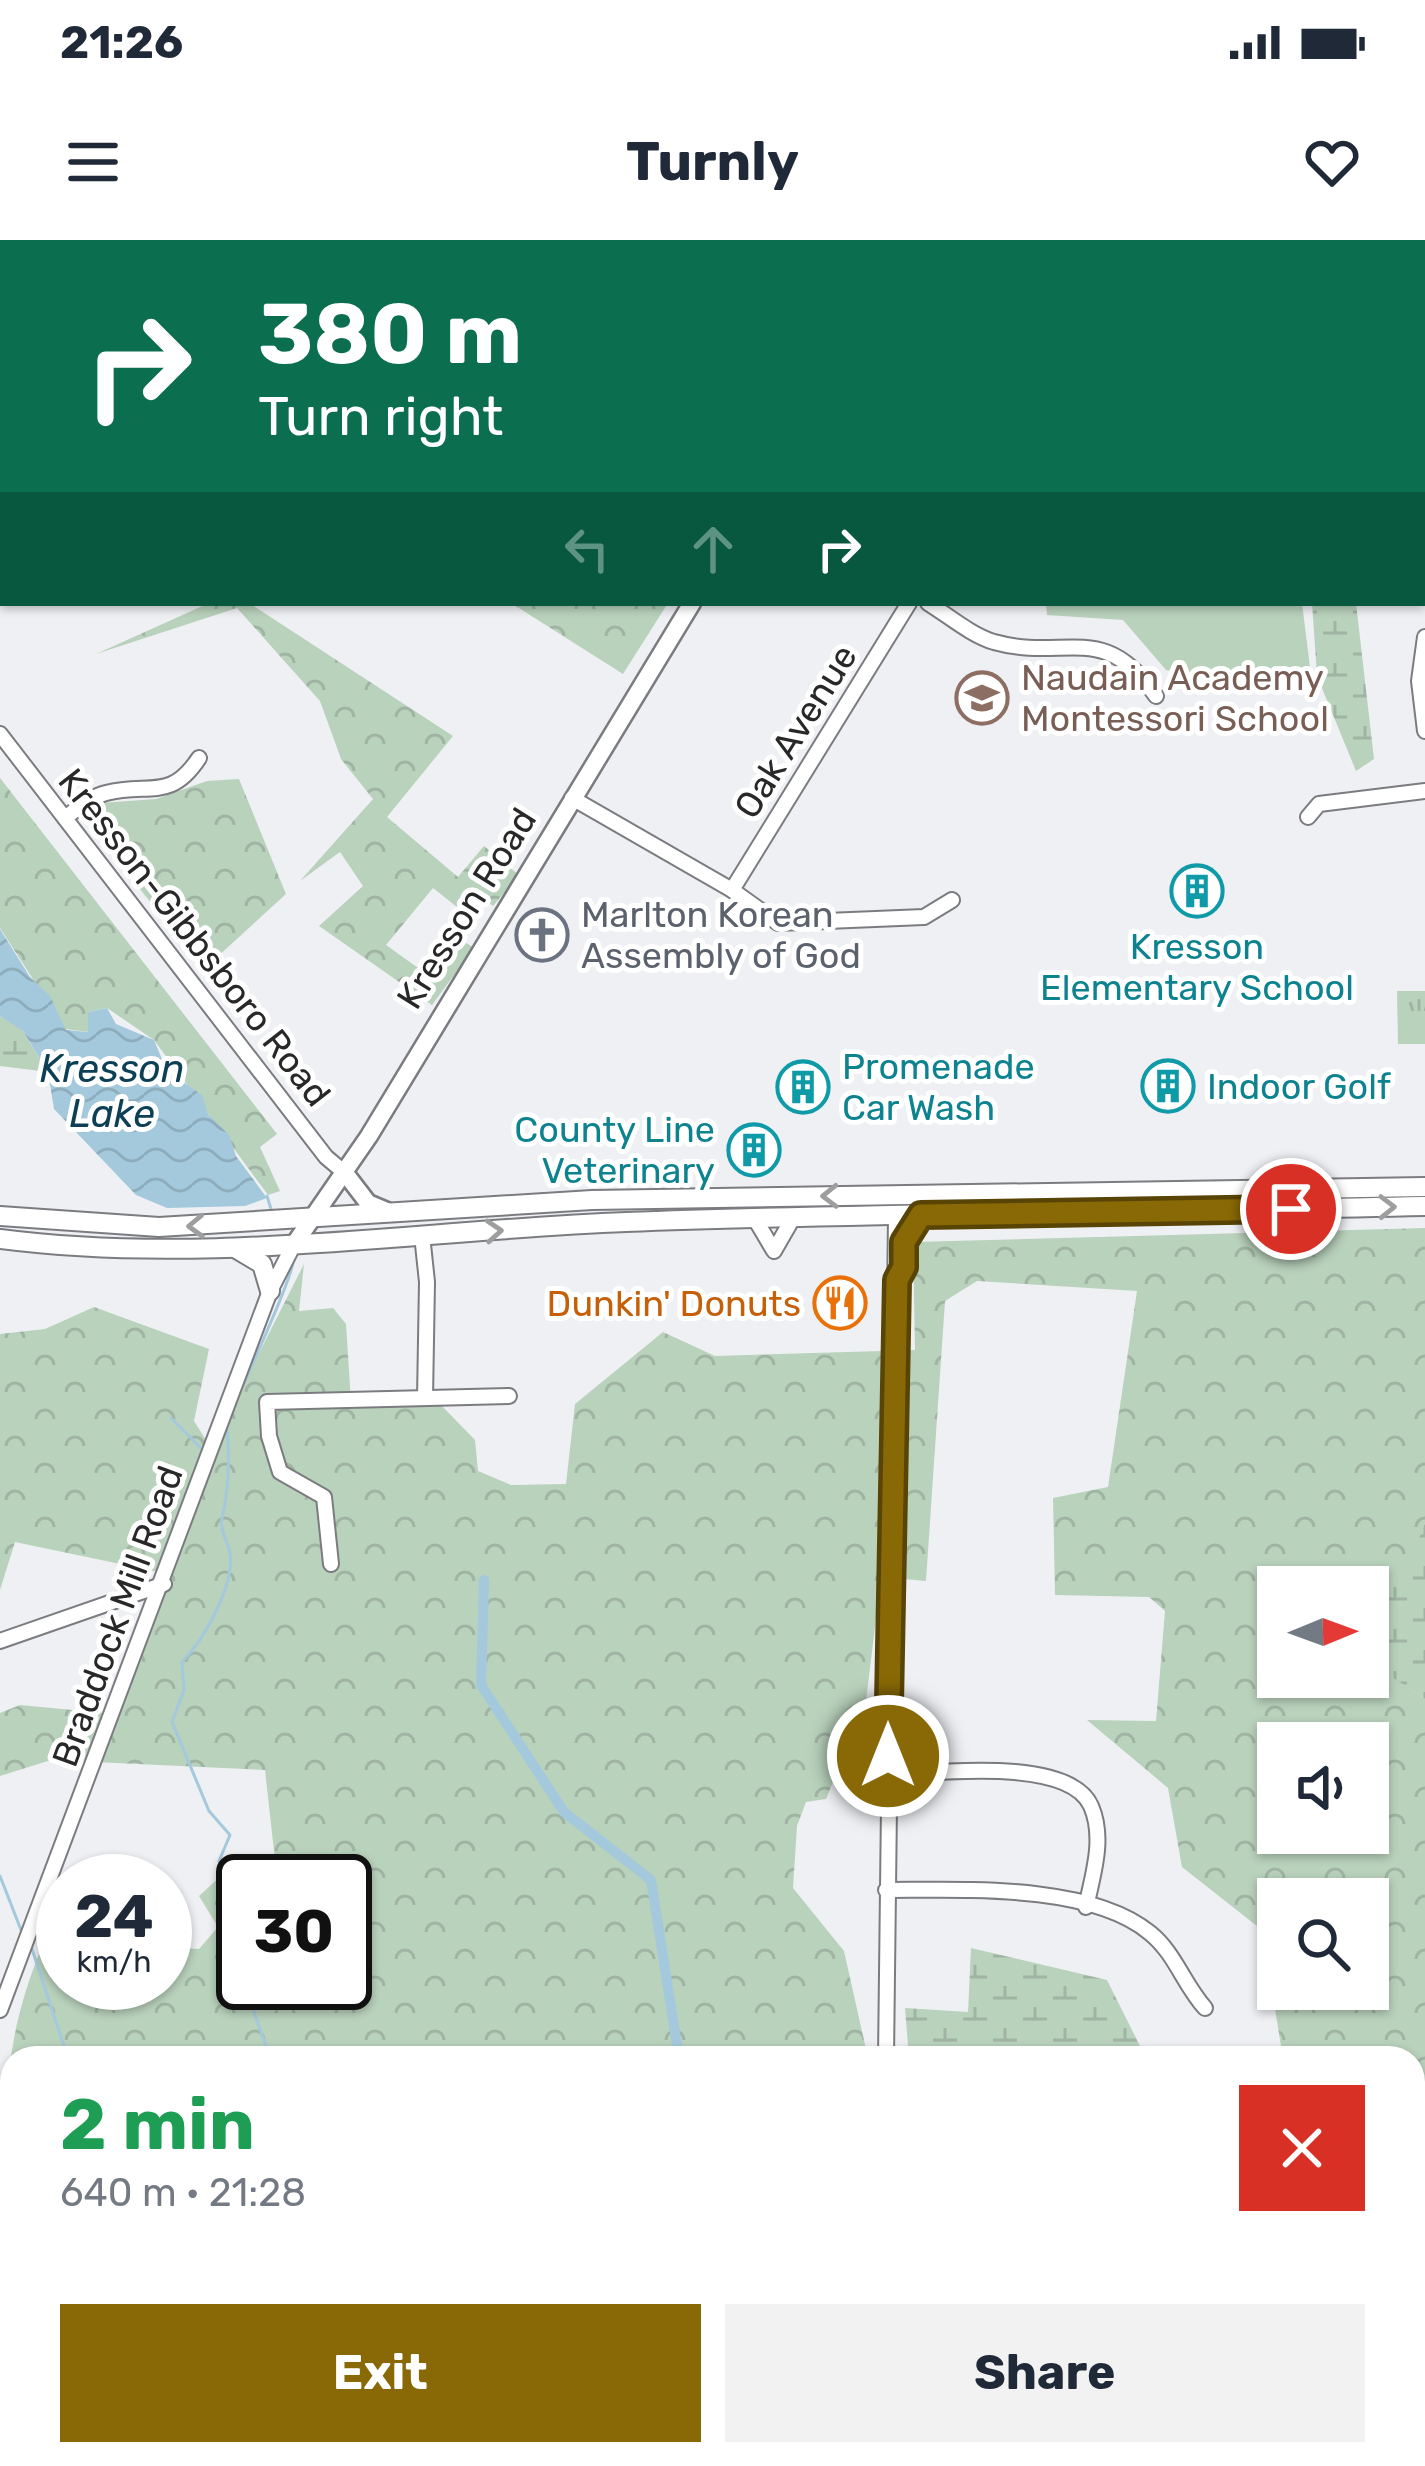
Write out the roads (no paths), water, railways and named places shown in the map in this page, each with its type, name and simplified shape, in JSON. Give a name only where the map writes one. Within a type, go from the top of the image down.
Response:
[{"type":"highway","points":[[0,1216],[125,1228],[592,1200],[1425,1187]]},
{"type":"highway","points":[[896,1216],[908,1205],[936,1204],[947,1196]]},
{"type":"highway","points":[[0,1239],[91,1249],[293,1246],[755,1219],[1425,1205]]},
{"type":"highway","points":[[230,1246],[265,1268],[270,1292]]},
{"type":"main road","name":"Kresson Road","points":[[293,1246],[344,1173],[690,606]]},
{"type":"main road","points":[[344,1173],[370,1204],[395,1213]]},
{"type":"street","name":"Oak Avenue","points":[[732,890],[907,606]]},
{"type":"street","points":[[933,606],[996,642],[1081,645],[1116,653],[1132,664],[1156,697]]},
{"type":"street","points":[[1425,637],[1419,681],[1425,731]]},
{"type":"street","name":"Kresson-Gibbsboro Road","points":[[0,734],[326,1157],[344,1173]]},
{"type":"street","points":[[65,818],[103,794],[173,785],[185,778],[199,758]]},
{"type":"street","points":[[1308,817],[1319,805],[1425,791]]},
{"type":"street","points":[[572,798],[785,925],[924,917],[952,900]]},
{"type":"street","points":[[897,1280],[904,1267],[904,1242],[921,1215]]},
{"type":"street","points":[[886,2046],[896,1216]]},
{"type":"street","points":[[755,1219],[774,1251],[793,1218]]},
{"type":"street","points":[[422,1235],[427,1282],[425,1398]]},
{"type":"street","name":"Braddock Mill Road","points":[[0,2010],[270,1292],[293,1246]]},
{"type":"street","points":[[331,1564],[324,1497],[280,1472],[269,1436],[267,1402],[509,1396]]},
{"type":"street","points":[[0,1641],[164,1584]]},
{"type":"street","points":[[888,1775],[1022,1773],[1072,1785],[1088,1800],[1097,1835],[1086,1906]]},
{"type":"street","points":[[886,1890],[1005,1892],[1126,1918],[1154,1936],[1205,2008]]},
{"type":"water","name":"Kresson Lake","points":[[0,929],[30,977],[50,996],[66,1030],[88,1032],[88,1012],[107,1008],[116,1024],[154,1040],[167,1071],[202,1095],[208,1114],[229,1135],[236,1156],[267,1198],[245,1206],[167,1208],[136,1195],[54,1109],[48,1072],[23,1031],[0,1016]]},
{"type":"waterway","points":[[267,1196],[271,1209]]},
{"type":"waterway","points":[[238,1395],[293,1261]]},
{"type":"waterway","points":[[171,1418],[203,1450]]},
{"type":"waterway","points":[[222,1854],[230,1835],[209,1811],[172,1722],[184,1690],[182,1662],[215,1612],[230,1567],[221,1523],[228,1472],[226,1426]]},
{"type":"waterway","points":[[484,1580],[481,1685],[564,1812],[651,1880],[677,2046]]},
{"type":"waterway","points":[[0,1876],[23,1935]]},
{"type":"waterway","points":[[31,1946],[64,2046]]},
{"type":"waterway","points":[[253,2010],[266,2046]]},
{"type":"place","name":"Naudain Academy Montessori School","points":[[982,698]]},
{"type":"place","name":"Kresson Elementary School","points":[[1197,891]]},
{"type":"place","name":"Marlton Korean Assembly of God","points":[[542,935]]},
{"type":"place","name":"Indoor Golf","points":[[1168,1086]]},
{"type":"place","name":"Promenade Car Wash","points":[[803,1087]]},
{"type":"place","name":"County Line Veterinary","points":[[754,1150]]},
{"type":"place","name":"Dunkin' Donuts","points":[[840,1303]]}]
